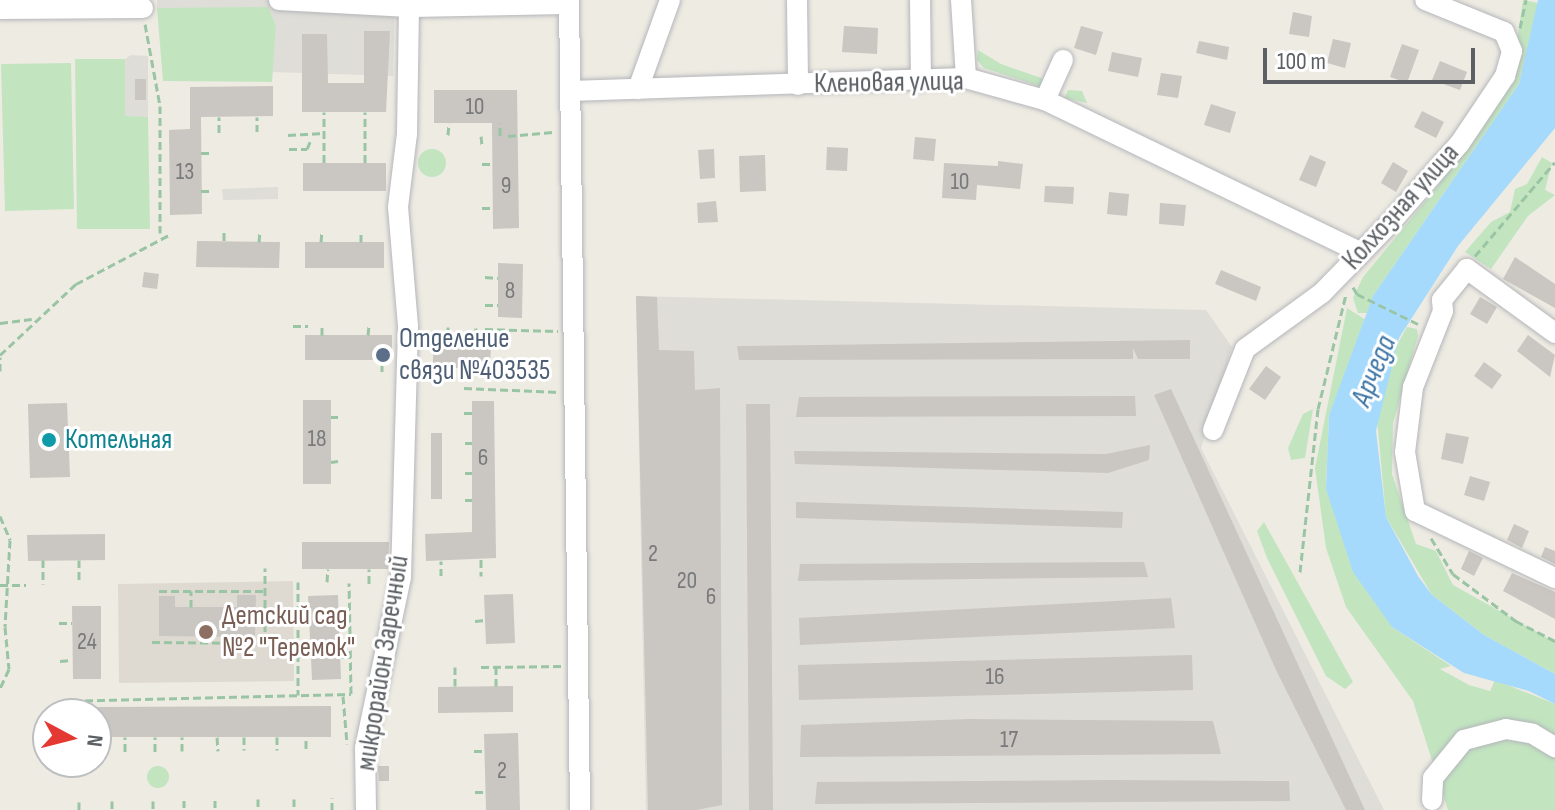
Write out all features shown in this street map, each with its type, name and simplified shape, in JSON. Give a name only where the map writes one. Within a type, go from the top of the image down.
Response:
[{"type":"street","points":[[279,0],[409,7],[569,2],[580,810]]},
{"type":"street","points":[[638,89],[670,0]]},
{"type":"street","points":[[797,0],[798,85]]},
{"type":"street","points":[[920,0],[921,81]]},
{"type":"street","points":[[961,0],[966,78]]},
{"type":"street","name":"Колхозная улица","points":[[1213,430],[1245,349],[1322,293],[1361,253],[1489,106],[1512,51],[1504,32],[1425,0]]},
{"type":"street","name":"микрорайон Заречный","points":[[366,810],[365,748],[401,577],[408,326],[398,207],[407,134],[409,7]]},
{"type":"street","points":[[0,9],[143,8]]},
{"type":"street","points":[[1045,100],[1063,60]]},
{"type":"street","name":"Кленовая улица","points":[[570,91],[966,78],[1045,100],[1361,253]]},
{"type":"street","points":[[1555,333],[1467,269],[1442,300],[1443,311],[1413,387],[1405,452],[1415,511],[1555,578]]},
{"type":"street","points":[[1432,800],[1433,778],[1464,740],[1506,729],[1533,734],[1555,747]]},
{"type":"path","points":[[143,8],[160,106],[160,233]]},
{"type":"path","points":[[324,112],[324,163]]},
{"type":"path","points":[[365,112],[365,163]]},
{"type":"path","points":[[219,117],[219,133]]},
{"type":"path","points":[[257,117],[257,132]]},
{"type":"path","points":[[448,135],[449,123]]},
{"type":"path","points":[[500,123],[500,136]]},
{"type":"path","points":[[508,136],[548,135],[571,123]]},
{"type":"path","points":[[288,135],[324,133]]},
{"type":"path","points":[[481,136],[482,146]]},
{"type":"path","points":[[289,149],[307,149],[310,142]]},
{"type":"path","points":[[201,153],[212,153]]},
{"type":"path","points":[[1467,269],[1484,240],[1555,162]]},
{"type":"path","points":[[482,164],[493,164]]},
{"type":"path","points":[[201,191],[212,191]]},
{"type":"path","points":[[482,208],[493,208]]},
{"type":"path","points":[[224,231],[224,241]]},
{"type":"path","points":[[259,242],[260,231]]},
{"type":"path","points":[[321,242],[322,231]]},
{"type":"path","points":[[361,231],[361,242]]},
{"type":"path","points":[[0,371],[0,354],[35,319],[98,270],[171,234]]},
{"type":"path","points":[[485,277],[498,278]]},
{"type":"path","points":[[1300,572],[1318,409],[1349,278]]},
{"type":"path","points":[[1367,299],[1429,330]]},
{"type":"path","points":[[485,305],[498,305]]},
{"type":"path","points":[[0,323],[35,319]]},
{"type":"path","points":[[293,326],[308,326]]},
{"type":"path","points":[[322,326],[322,335]]},
{"type":"path","points":[[368,335],[369,326]]},
{"type":"path","points":[[448,327],[448,346]]},
{"type":"path","points":[[475,346],[476,328]]},
{"type":"path","points":[[485,329],[573,331]]},
{"type":"path","points":[[382,360],[382,372]]},
{"type":"path","points":[[464,388],[574,392]]},
{"type":"path","points":[[464,413],[472,413]]},
{"type":"path","points":[[331,417],[338,417]]},
{"type":"path","points":[[465,443],[472,443]]},
{"type":"path","points":[[331,462],[338,461]]},
{"type":"path","points":[[465,473],[472,473]]},
{"type":"path","points":[[465,500],[472,500]]},
{"type":"path","points":[[0,516],[10,540],[9,669],[0,688]]},
{"type":"path","points":[[1430,536],[1453,574],[1516,621],[1555,641]]},
{"type":"path","points":[[481,559],[481,576]]},
{"type":"path","points":[[43,560],[43,584]]},
{"type":"path","points":[[79,560],[79,582]]},
{"type":"path","points":[[441,561],[441,576]]},
{"type":"path","points":[[152,642],[265,643],[265,568]]},
{"type":"path","points":[[327,582],[328,569]]},
{"type":"path","points":[[369,569],[369,584]]},
{"type":"path","points":[[298,582],[298,695]]},
{"type":"path","points":[[112,700],[351,694],[349,583]]},
{"type":"path","points":[[0,585],[26,585]]},
{"type":"path","points":[[159,591],[266,591]]},
{"type":"path","points":[[191,591],[191,607]]},
{"type":"path","points":[[339,611],[349,611]]},
{"type":"path","points":[[255,616],[265,616]]},
{"type":"path","points":[[475,621],[485,620]]},
{"type":"path","points":[[59,623],[72,623]]},
{"type":"path","points":[[189,636],[189,642]]},
{"type":"path","points":[[341,657],[350,657]]},
{"type":"path","points":[[60,661],[72,660]]},
{"type":"path","points":[[496,666],[496,686]]},
{"type":"path","points":[[481,667],[578,666]]},
{"type":"path","points":[[455,667],[455,686]]},
{"type":"path","points":[[125,737],[125,752]]},
{"type":"path","points":[[155,737],[155,752]]},
{"type":"path","points":[[182,737],[182,751]]},
{"type":"path","points":[[217,737],[218,751]]},
{"type":"path","points":[[244,737],[244,750]]},
{"type":"path","points":[[277,737],[277,750]]},
{"type":"path","points":[[306,737],[306,749]]},
{"type":"path","points":[[474,751],[485,751]]},
{"type":"path","points":[[475,792],[485,792]]},
{"type":"path","points":[[332,798],[332,810]]},
{"type":"path","points":[[258,799],[258,810]]},
{"type":"path","points":[[294,799],[294,810]]},
{"type":"path","points":[[184,800],[184,810]]},
{"type":"path","points":[[215,800],[215,810]]},
{"type":"path","points":[[112,801],[112,810]]},
{"type":"path","points":[[153,801],[153,810]]},
{"type":"path","points":[[79,802],[79,810]]},
{"type":"shaded area","points":[[157,0],[395,0],[393,76],[272,72],[276,25],[268,8],[157,8]]},
{"type":"shaded area","points":[[131,55],[148,56],[148,117],[125,117],[125,59]]},
{"type":"shaded area","points":[[278,187],[278,199],[223,200],[222,189]]},
{"type":"shaded area","points":[[636,296],[1206,310],[1232,347],[1201,448],[1384,810],[646,810]]},
{"type":"shaded area","name":"Детский сад №2 \"Теремок\"","points":[[293,581],[294,681],[119,683],[118,584]]},
{"type":"green space","points":[[1523,0],[1538,3],[1519,84],[1373,296],[1371,313],[1358,313],[1353,298],[1363,277],[1438,186],[1512,74]]},
{"type":"green space","points":[[268,7],[276,25],[272,82],[163,81],[157,8]]},
{"type":"green space","points":[[978,50],[1001,64],[1047,80],[1042,87],[984,68],[977,60]]},
{"type":"green space","points":[[75,59],[125,59],[125,116],[148,117],[150,229],[77,229]]},
{"type":"green space","points":[[71,63],[74,209],[5,211],[1,64]]},
{"type":"green space","points":[[1068,90],[1082,91],[1087,103],[1064,98]]},
{"type":"green space","points":[[432,149],[442,153],[446,163],[442,173],[432,177],[422,173],[418,163],[422,153]]},
{"type":"green space","points":[[1542,157],[1552,163],[1545,190],[1555,195],[1528,216],[1491,269],[1465,252],[1491,222],[1510,212],[1515,189],[1527,184]]},
{"type":"green space","points":[[1347,308],[1366,320],[1329,415],[1326,489],[1392,627],[1451,666],[1440,669],[1469,685],[1490,691],[1495,680],[1555,704],[1555,810],[1448,810],[1413,701],[1346,607],[1326,548],[1315,468]]},
{"type":"green space","points":[[1407,327],[1417,329],[1418,336],[1393,423],[1392,474],[1416,544],[1436,551],[1453,585],[1555,642],[1555,674],[1484,635],[1432,595],[1386,517],[1377,419],[1393,352]]},
{"type":"green space","points":[[1313,409],[1305,458],[1291,460],[1288,448],[1303,414]]},
{"type":"green space","points":[[1264,522],[1353,682],[1345,689],[1326,676],[1267,558],[1257,531]]},
{"type":"green space","points":[[158,766],[166,769],[169,777],[166,785],[158,788],[150,785],[147,777],[150,769]]},
{"type":"water","name":"Арчеда","points":[[1538,0],[1555,0],[1555,128],[1458,246],[1399,338],[1376,431],[1386,517],[1418,576],[1432,595],[1484,635],[1555,674],[1555,704],[1529,691],[1464,673],[1392,627],[1353,572],[1326,489],[1329,415],[1373,296],[1519,84]]},
{"type":"building","points":[[1293,12],[1312,16],[1309,37],[1289,34]]},
{"type":"building","points":[[844,26],[878,28],[877,54],[842,52]]},
{"type":"building","points":[[1081,26],[1103,32],[1096,55],[1074,48]]},
{"type":"building","points":[[364,31],[390,31],[386,112],[302,112],[302,34],[327,34],[328,83],[364,83]]},
{"type":"building","points":[[1333,39],[1351,43],[1345,68],[1327,63]]},
{"type":"building","points":[[1199,41],[1229,47],[1227,60],[1196,53]]},
{"type":"building","points":[[1402,44],[1419,50],[1407,83],[1390,77]]},
{"type":"building","points":[[1112,52],[1142,58],[1138,77],[1108,71]]},
{"type":"building","points":[[1440,61],[1467,72],[1460,90],[1432,80]]},
{"type":"building","points":[[1161,73],[1182,76],[1178,98],[1157,95]]},
{"type":"building","points":[[135,79],[146,79],[146,100],[135,100]]},
{"type":"building","points":[[273,86],[273,116],[201,117],[202,214],[170,215],[169,130],[190,129],[190,87]]},
{"type":"building","points":[[434,90],[517,90],[519,228],[493,229],[492,123],[434,123]]},
{"type":"building","points":[[1211,104],[1236,112],[1230,133],[1204,125]]},
{"type":"building","points":[[1422,111],[1444,122],[1436,138],[1414,127]]},
{"type":"building","points":[[915,137],[936,139],[934,161],[913,159]]},
{"type":"building","points":[[827,147],[848,148],[847,171],[826,170]]},
{"type":"building","points":[[714,149],[715,178],[700,179],[698,150]]},
{"type":"building","points":[[765,155],[766,191],[740,192],[739,156]]},
{"type":"building","points":[[1310,155],[1326,162],[1316,187],[1299,180]]},
{"type":"building","points":[[998,161],[1023,164],[1020,189],[977,185],[976,200],[942,198],[944,163],[998,166]]},
{"type":"building","points":[[1393,162],[1408,171],[1396,192],[1381,183]]},
{"type":"building","points":[[303,163],[386,163],[386,191],[303,191]]},
{"type":"building","points":[[1045,186],[1074,187],[1073,204],[1044,202]]},
{"type":"building","points":[[1109,192],[1129,194],[1127,216],[1107,214]]},
{"type":"building","points":[[716,201],[718,222],[698,223],[697,203]]},
{"type":"building","points":[[1160,203],[1186,205],[1184,226],[1159,224]]},
{"type":"building","points":[[197,241],[280,242],[279,268],[196,267]]},
{"type":"building","points":[[305,242],[384,242],[384,268],[305,268]]},
{"type":"building","points":[[1515,257],[1555,284],[1555,308],[1503,279]]},
{"type":"building","points":[[498,263],[523,264],[522,318],[498,317]]},
{"type":"building","points":[[1221,270],[1261,287],[1256,301],[1215,284]]},
{"type":"building","points":[[144,272],[159,274],[157,289],[142,287]]},
{"type":"building","points":[[636,296],[657,297],[659,350],[694,351],[695,390],[720,388],[722,805],[696,810],[648,810]]},
{"type":"building","points":[[1480,297],[1497,307],[1487,324],[1470,314]]},
{"type":"building","points":[[305,335],[392,335],[392,360],[305,360]]},
{"type":"building","points":[[1528,335],[1555,355],[1550,377],[1517,351]]},
{"type":"building","points":[[1190,340],[1190,359],[1138,359],[1133,348],[1133,359],[739,360],[737,346]]},
{"type":"building","points":[[433,346],[491,346],[490,368],[433,368]]},
{"type":"building","points":[[1484,362],[1502,375],[1492,389],[1474,376]]},
{"type":"building","points":[[1266,366],[1281,377],[1265,400],[1249,389]]},
{"type":"building","points":[[1171,389],[1365,810],[1346,810],[1276,670],[1154,395]]},
{"type":"building","points":[[1135,396],[1136,416],[796,417],[799,397]]},
{"type":"building","points":[[303,400],[331,400],[331,484],[303,484]]},
{"type":"building","points":[[472,401],[494,401],[496,558],[426,561],[425,534],[472,532]]},
{"type":"building","name":"Котельная","points":[[67,403],[70,477],[30,478],[28,404]]},
{"type":"building","points":[[746,404],[770,404],[773,810],[749,810]]},
{"type":"building","points":[[431,433],[442,433],[442,499],[431,499]]},
{"type":"building","points":[[1446,433],[1469,437],[1463,464],[1441,459]]},
{"type":"building","points":[[1150,445],[1149,460],[1108,473],[795,464],[794,451],[1106,454]]},
{"type":"building","points":[[1470,476],[1490,482],[1484,501],[1464,495]]},
{"type":"building","points":[[796,502],[1123,512],[1122,528],[796,518]]},
{"type":"building","points":[[1514,524],[1529,531],[1522,548],[1507,540]]},
{"type":"building","points":[[105,534],[105,560],[28,561],[27,535]]},
{"type":"building","points":[[302,542],[389,542],[388,569],[302,569]]},
{"type":"building","points":[[1545,547],[1555,551],[1555,564],[1541,557]]},
{"type":"building","points":[[1469,551],[1483,558],[1474,576],[1461,569]]},
{"type":"building","points":[[1144,562],[1148,577],[798,581],[800,564]]},
{"type":"building","points":[[1512,573],[1555,592],[1555,619],[1503,591]]},
{"type":"building","points":[[513,594],[515,643],[486,644],[484,595]]},
{"type":"building","points":[[237,595],[256,595],[255,637],[159,636],[159,596],[175,596],[175,607],[237,607]]},
{"type":"building","points":[[338,595],[341,679],[312,680],[308,596]]},
{"type":"building","points":[[1171,598],[1175,628],[800,645],[799,618]]},
{"type":"building","points":[[72,606],[101,606],[101,679],[73,679]]},
{"type":"building","points":[[1192,655],[1193,690],[799,700],[798,665]]},
{"type":"building","points":[[513,686],[513,712],[438,713],[438,687]]},
{"type":"building","points":[[331,706],[331,737],[112,737],[112,707]]},
{"type":"building","points":[[970,719],[1213,721],[1221,754],[800,757],[801,725]]},
{"type":"building","points":[[518,733],[520,810],[486,810],[484,734]]},
{"type":"building","points":[[378,766],[389,766],[389,781],[379,781]]},
{"type":"building","points":[[1289,781],[1290,801],[815,804],[817,782]]},
{"type":"place","name":"Отделение связи №403535","points":[[383,355]]},
{"type":"place","name":"Котельная","points":[[49,440]]},
{"type":"place","name":"Детский сад №2 \"Теремок\"","points":[[206,632]]}]
